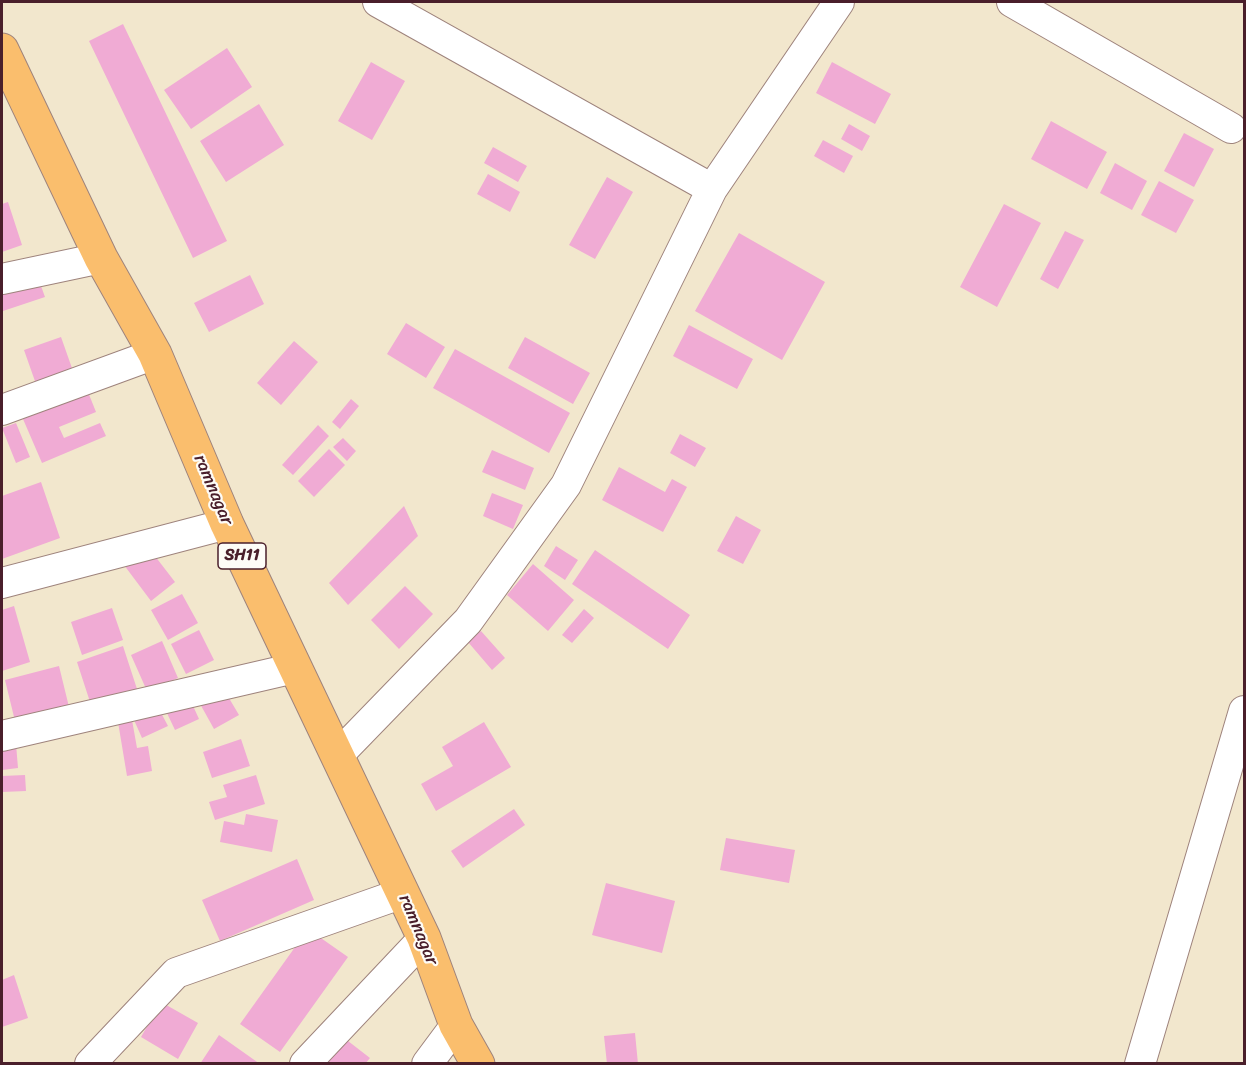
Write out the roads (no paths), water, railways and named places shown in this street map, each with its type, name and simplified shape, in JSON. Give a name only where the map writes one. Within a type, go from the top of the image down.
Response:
[{"type":"main road","name":"ramnagar","points":[[2,50],[101,258],[155,354],[227,524],[424,938],[456,1025],[478,1064]]},
{"type":"street","points":[[337,756],[468,621],[566,485],[711,189],[839,2]]},
{"type":"street","points":[[1012,2],[1231,128]]},
{"type":"street","points":[[391,5],[711,189]]},
{"type":"street","points":[[2,279],[101,258]]},
{"type":"street","points":[[2,411],[155,354]]},
{"type":"street","points":[[2,583],[227,524]]},
{"type":"street","points":[[2,736],[296,668]]},
{"type":"street","points":[[1140,1064],[1245,711]]},
{"type":"street","points":[[90,1064],[176,973],[403,893]]},
{"type":"street","points":[[305,1064],[424,938]]},
{"type":"street","points":[[427,1064],[456,1025]]}]
